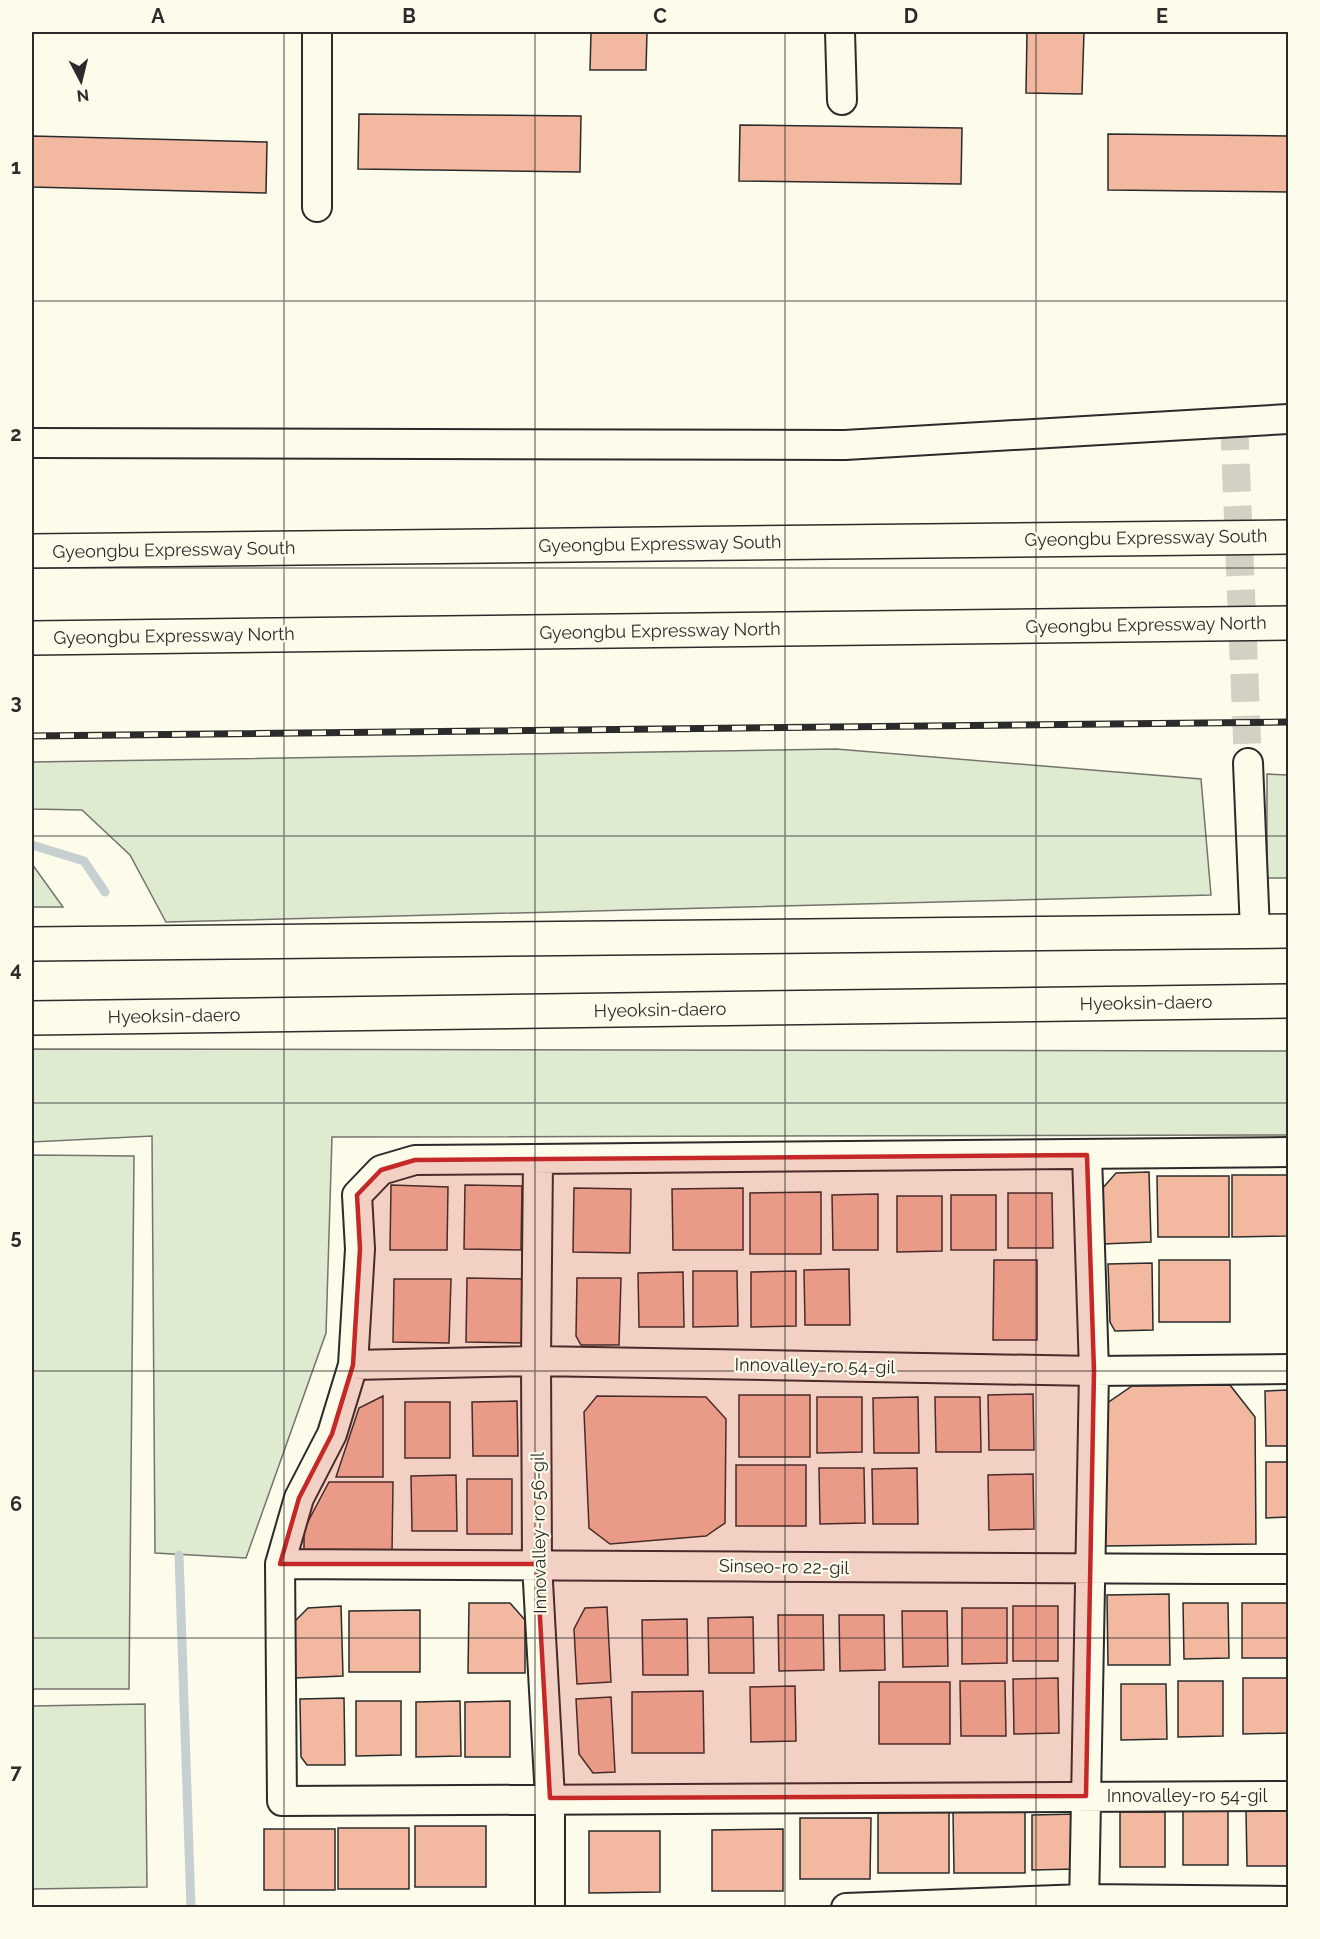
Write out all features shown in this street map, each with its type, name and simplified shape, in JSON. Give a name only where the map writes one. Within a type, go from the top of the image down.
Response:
[{"type":"main road","name":"Gyeongbu Expressway South","points":[[32,551],[1288,537]]},
{"type":"main road","name":"Gyeongbu Expressway North","points":[[32,638],[1288,623]]},
{"type":"main road","points":[[32,944],[1288,931]]},
{"type":"main road","name":"Hyeoksin-daero","points":[[32,1018],[1288,1001]]},
{"type":"street","points":[[317,32],[317,207]]},
{"type":"street","points":[[840,32],[842,100]]},
{"type":"street","points":[[32,443],[845,445],[1288,419]]},
{"type":"street","points":[[1248,763],[1255,932]]},
{"type":"street","points":[[280,1564],[299,1498],[332,1434],[354,1365],[360,1249],[357,1195],[381,1170],[415,1160],[1288,1152]]},
{"type":"street","name":"Innovalley-ro 54-gil","points":[[1084,1903],[1094,1371],[1087,1155]]},
{"type":"street","name":"Innovalley-ro 56-gil","points":[[538,1159],[537,1564],[550,1798],[550,1908]]},
{"type":"street","name":"Innovalley-ro 54-gil","points":[[354,1365],[536,1361],[1094,1371],[1288,1369]]},
{"type":"street","name":"Innovalley-ro 54-gil","points":[[280,1564],[282,1801],[1288,1796]]},
{"type":"street","name":"Sinseo-ro 22-gil","points":[[280,1564],[537,1564],[1090,1570],[1288,1569]]},
{"type":"street","points":[[846,1908],[1288,1901]]},
{"type":"highlighted area","points":[[1087,1155],[1094,1371],[1086,1796],[550,1798],[537,1564],[280,1564],[299,1498],[332,1434],[353,1365],[360,1249],[357,1195],[381,1170],[415,1160]]},
{"type":"green space","points":[[836,749],[1201,779],[1211,895],[166,922],[130,855],[82,810],[32,809],[32,762]]},
{"type":"green space","points":[[1267,774],[1288,775],[1288,878],[1267,878]]},
{"type":"green space","points":[[32,864],[63,907],[32,907]]},
{"type":"green space","points":[[32,1049],[1288,1051],[1288,1135],[332,1137],[326,1333],[246,1558],[155,1553],[152,1136],[32,1142]]},
{"type":"green space","points":[[32,1155],[134,1156],[129,1689],[32,1689]]},
{"type":"green space","points":[[145,1704],[147,1887],[32,1889],[32,1706]]},
{"type":"building","points":[[591,32],[647,32],[646,70],[590,70]]},
{"type":"building","points":[[1027,32],[1084,32],[1082,94],[1026,93]]},
{"type":"building","points":[[359,114],[581,116],[580,172],[358,169]]},
{"type":"building","points":[[740,125],[962,128],[961,184],[739,181]]},
{"type":"building","points":[[1108,134],[1288,136],[1288,192],[1108,190]]},
{"type":"building","points":[[32,136],[267,142],[266,193],[32,187]]},
{"type":"building","points":[[1149,1172],[1151,1242],[1103,1244],[1101,1190],[1116,1173]]},
{"type":"building","points":[[1232,1175],[1288,1175],[1288,1236],[1232,1237]]},
{"type":"building","points":[[1157,1176],[1229,1176],[1229,1237],[1158,1237]]},
{"type":"building","points":[[391,1185],[448,1187],[447,1250],[390,1250]]},
{"type":"building","points":[[465,1185],[522,1186],[521,1250],[464,1249]]},
{"type":"building","points":[[574,1188],[631,1189],[630,1253],[573,1252]]},
{"type":"building","points":[[743,1188],[743,1250],[673,1250],[672,1189]]},
{"type":"building","points":[[821,1192],[821,1254],[750,1254],[750,1193]]},
{"type":"building","points":[[1008,1193],[1052,1193],[1053,1248],[1008,1248]]},
{"type":"building","points":[[878,1194],[878,1250],[833,1250],[832,1195]]},
{"type":"building","points":[[951,1195],[996,1195],[996,1250],[951,1250]]},
{"type":"building","points":[[897,1196],[942,1196],[942,1251],[897,1252]]},
{"type":"building","points":[[994,1260],[1037,1260],[1037,1340],[993,1340]]},
{"type":"building","points":[[1159,1260],[1230,1260],[1230,1322],[1159,1322]]},
{"type":"building","points":[[1152,1263],[1153,1330],[1115,1331],[1110,1322],[1108,1264]]},
{"type":"building","points":[[849,1269],[850,1325],[805,1325],[804,1270]]},
{"type":"building","points":[[693,1271],[737,1271],[738,1326],[693,1327]]},
{"type":"building","points":[[796,1271],[796,1326],[751,1327],[751,1272]]},
{"type":"building","points":[[683,1272],[684,1327],[639,1327],[638,1273]]},
{"type":"building","points":[[467,1278],[524,1279],[523,1343],[466,1342]]},
{"type":"building","points":[[577,1278],[621,1278],[619,1345],[581,1345],[576,1336]]},
{"type":"building","points":[[394,1279],[451,1279],[449,1343],[393,1342]]},
{"type":"building","points":[[1230,1385],[1255,1417],[1256,1544],[1105,1546],[1103,1406],[1132,1386]]},
{"type":"building","points":[[1288,1390],[1288,1446],[1266,1446],[1265,1391]]},
{"type":"building","points":[[1033,1394],[1034,1450],[989,1450],[988,1395]]},
{"type":"building","points":[[739,1395],[810,1395],[810,1457],[739,1457]]},
{"type":"building","points":[[383,1396],[383,1477],[336,1477],[359,1408]]},
{"type":"building","points":[[597,1396],[706,1397],[726,1419],[725,1523],[706,1536],[610,1544],[589,1528],[584,1412]]},
{"type":"building","points":[[817,1397],[862,1397],[862,1452],[817,1453]]},
{"type":"building","points":[[918,1397],[919,1453],[874,1453],[873,1398]]},
{"type":"building","points":[[935,1397],[980,1397],[981,1452],[936,1452]]},
{"type":"building","points":[[517,1401],[518,1456],[473,1456],[472,1402]]},
{"type":"building","points":[[405,1402],[450,1402],[450,1458],[405,1458]]},
{"type":"building","points":[[1266,1462],[1288,1462],[1288,1517],[1266,1518]]},
{"type":"building","points":[[736,1465],[806,1465],[806,1526],[736,1526]]},
{"type":"building","points":[[819,1468],[864,1468],[865,1523],[820,1524]]},
{"type":"building","points":[[917,1468],[918,1524],[873,1524],[872,1469]]},
{"type":"building","points":[[1033,1474],[1034,1529],[989,1530],[988,1475]]},
{"type":"building","points":[[456,1475],[457,1531],[412,1531],[411,1476]]},
{"type":"building","points":[[467,1479],[512,1479],[512,1534],[467,1534]]},
{"type":"building","points":[[329,1482],[393,1482],[392,1553],[304,1553],[304,1529]]},
{"type":"building","points":[[1169,1594],[1170,1665],[1108,1665],[1107,1595]]},
{"type":"building","points":[[469,1603],[510,1603],[525,1620],[525,1673],[468,1673]]},
{"type":"building","points":[[1183,1603],[1228,1603],[1229,1658],[1184,1659]]},
{"type":"building","points":[[1242,1603],[1287,1603],[1288,1658],[1242,1658]]},
{"type":"building","points":[[341,1606],[343,1676],[295,1678],[292,1624],[308,1608]]},
{"type":"building","points":[[1013,1606],[1058,1606],[1058,1661],[1013,1661]]},
{"type":"building","points":[[607,1607],[611,1682],[577,1684],[574,1629],[585,1608]]},
{"type":"building","points":[[962,1608],[1007,1608],[1007,1663],[962,1664]]},
{"type":"building","points":[[420,1610],[420,1672],[349,1672],[349,1611]]},
{"type":"building","points":[[902,1611],[947,1611],[948,1666],[903,1667]]},
{"type":"building","points":[[778,1615],[823,1615],[824,1670],[779,1671]]},
{"type":"building","points":[[839,1615],[884,1615],[885,1670],[840,1671]]},
{"type":"building","points":[[753,1617],[754,1673],[709,1673],[708,1618]]},
{"type":"building","points":[[687,1619],[688,1675],[643,1675],[642,1620]]},
{"type":"building","points":[[1058,1678],[1059,1733],[1014,1734],[1013,1679]]},
{"type":"building","points":[[1243,1678],[1288,1678],[1288,1733],[1243,1734]]},
{"type":"building","points":[[960,1681],[1005,1681],[1006,1736],[961,1736]]},
{"type":"building","points":[[1178,1681],[1223,1681],[1223,1736],[1178,1737]]},
{"type":"building","points":[[879,1682],[950,1682],[950,1744],[879,1744]]},
{"type":"building","points":[[1121,1684],[1166,1684],[1167,1739],[1121,1740]]},
{"type":"building","points":[[795,1686],[796,1741],[751,1742],[750,1687]]},
{"type":"building","points":[[703,1691],[704,1753],[632,1753],[632,1692]]},
{"type":"building","points":[[611,1697],[615,1772],[593,1773],[579,1754],[576,1699]]},
{"type":"building","points":[[344,1698],[345,1765],[307,1765],[301,1757],[300,1699]]},
{"type":"building","points":[[356,1701],[401,1701],[401,1755],[356,1756]]},
{"type":"building","points":[[460,1701],[461,1756],[416,1757],[416,1702]]},
{"type":"building","points":[[510,1701],[510,1757],[465,1757],[465,1702]]},
{"type":"building","points":[[1228,1810],[1228,1865],[1183,1865],[1183,1811]]},
{"type":"building","points":[[1288,1810],[1288,1866],[1247,1866],[1246,1811]]},
{"type":"building","points":[[878,1812],[949,1812],[949,1873],[878,1873]]},
{"type":"building","points":[[953,1812],[1025,1812],[1025,1873],[954,1873]]},
{"type":"building","points":[[1120,1812],[1165,1812],[1165,1867],[1120,1867]]},
{"type":"building","points":[[1077,1814],[1077,1869],[1032,1870],[1032,1815]]},
{"type":"building","points":[[800,1818],[871,1818],[870,1879],[800,1879]]},
{"type":"building","points":[[415,1826],[486,1826],[486,1887],[415,1887]]},
{"type":"building","points":[[338,1828],[409,1828],[409,1889],[338,1889]]},
{"type":"building","points":[[264,1829],[335,1829],[335,1890],[264,1890]]},
{"type":"building","points":[[783,1829],[783,1891],[712,1891],[712,1830]]},
{"type":"building","points":[[589,1831],[660,1831],[660,1892],[589,1893]]},
{"type":"waterway","points":[[32,845],[84,861],[105,892]]},
{"type":"waterway","points":[[179,1555],[191,1908]]},
{"type":"tunnel","points":[[1234,422],[1248,763]]},
{"type":"railway","points":[[32,736],[1288,722]]}]
